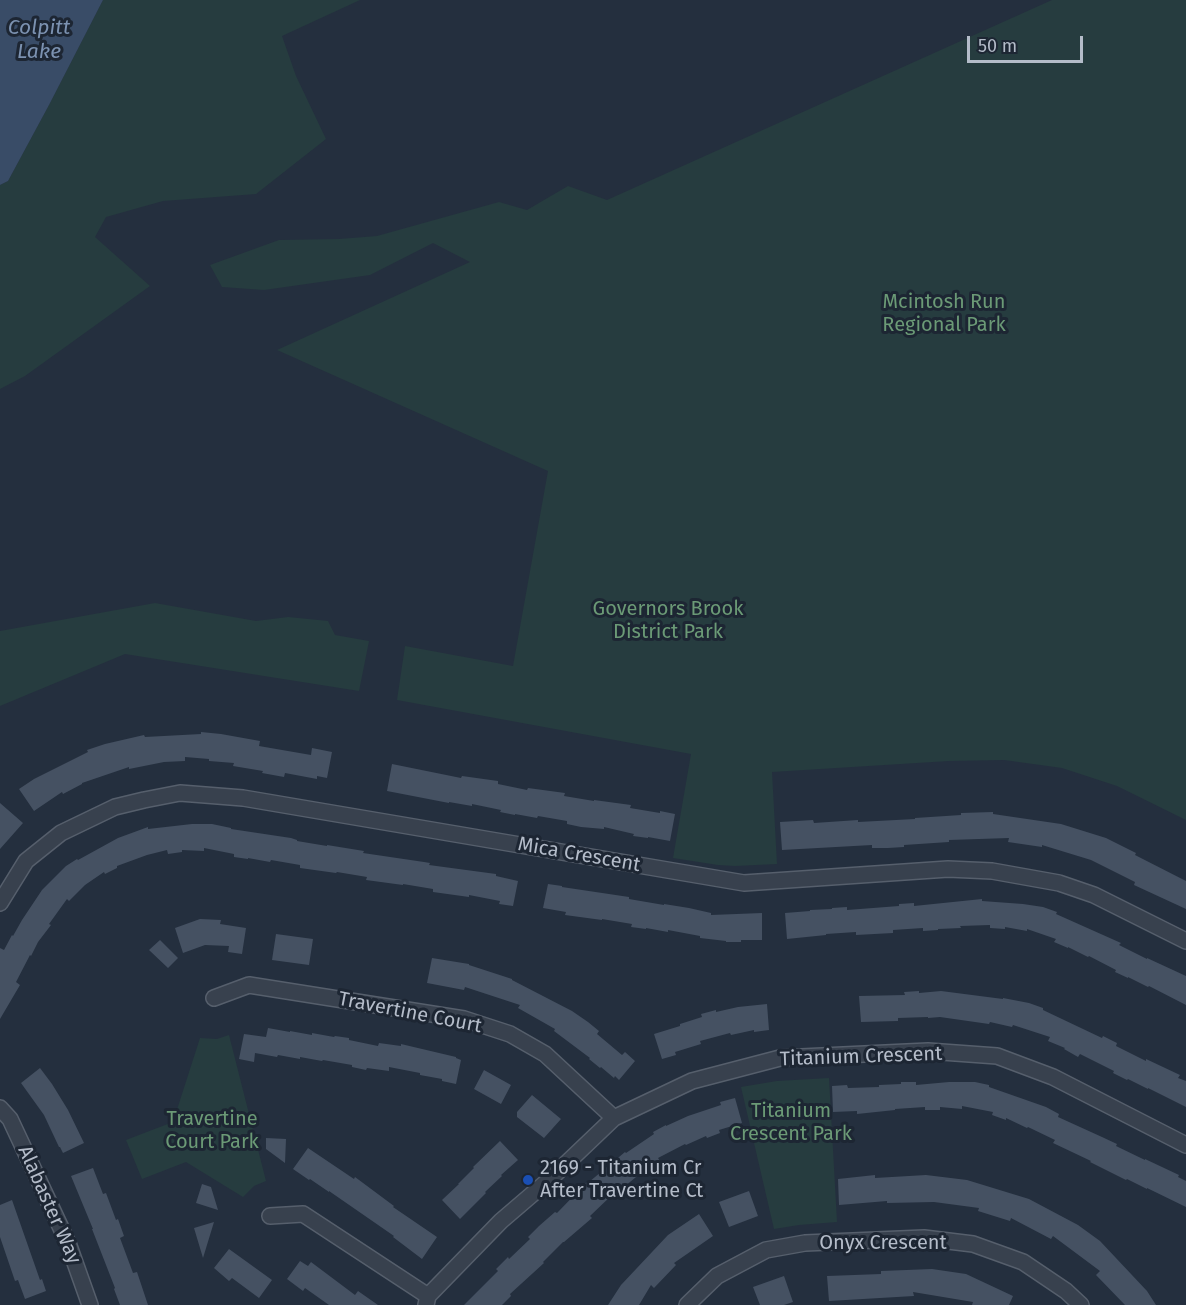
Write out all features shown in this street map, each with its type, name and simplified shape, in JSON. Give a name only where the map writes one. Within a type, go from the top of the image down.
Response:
[{"type":"street","name":"Mica Crescent","points":[[0,903],[26,861],[61,832],[115,807],[180,793],[243,798],[744,883],[948,869],[992,871],[1059,883],[1094,895],[1186,941]]},
{"type":"street","name":"Travertine Court","points":[[214,998],[249,985],[464,1018],[510,1034],[545,1054],[614,1118]]},
{"type":"street","name":"Titanium Crescent","points":[[427,1301],[501,1221],[550,1179],[614,1118],[692,1081],[780,1058],[928,1051],[997,1056],[1053,1077],[1186,1145]]},
{"type":"street","name":"Alabaster Way","points":[[0,1108],[10,1119],[68,1243],[90,1305]]},
{"type":"street","points":[[270,1216],[303,1214],[427,1301]]},
{"type":"street","name":"Onyx Crescent","points":[[687,1305],[717,1276],[766,1250],[805,1243],[924,1238],[973,1244],[1023,1262],[1066,1291],[1081,1305]]},
{"type":"green space","points":[[103,0],[360,0],[282,36],[296,76],[326,139],[256,194],[163,201],[106,217],[95,237],[150,286],[25,376],[0,389],[0,185],[8,181]]},
{"type":"green space","name":"Mcintosh Run Regional Park","points":[[1052,0],[1186,0],[1186,820],[1117,786],[1062,768],[1004,760],[949,761],[772,772],[777,864],[718,865],[673,858],[691,754],[397,700],[405,646],[513,666],[548,471],[277,350],[470,262],[433,243],[370,275],[264,290],[222,287],[210,265],[279,240],[377,236],[499,202],[527,210],[568,186],[607,200]]},
{"type":"green space","points":[[155,603],[256,621],[288,617],[328,621],[335,635],[369,641],[359,691],[125,654],[0,706],[0,631]]},
{"type":"green space","name":"Travertine Court Park","points":[[229,1035],[266,1181],[254,1186],[243,1197],[186,1162],[142,1179],[126,1140],[173,1122],[200,1038],[217,1039]]},
{"type":"green space","name":"Titanium Crescent Park","points":[[829,1078],[837,1222],[774,1229],[741,1087],[777,1081]]},
{"type":"water","name":"Colpitt Lake","points":[[0,0],[103,0],[8,181],[0,185]]},
{"type":"building","points":[[201,732],[260,741],[259,746],[311,755],[312,748],[332,752],[327,778],[317,776],[317,779],[285,773],[284,777],[233,766],[234,763],[185,757],[185,761],[164,762],[129,769],[129,767],[82,783],[63,794],[62,792],[34,811],[19,789],[88,752],[87,750],[105,744],[144,735],[145,737],[201,734]]},
{"type":"building","points":[[392,764],[461,778],[462,776],[498,781],[498,784],[527,790],[528,788],[565,793],[564,796],[631,805],[630,808],[675,814],[670,841],[633,836],[634,834],[604,827],[604,829],[581,827],[567,824],[567,821],[515,815],[472,804],[472,806],[449,803],[387,791]]},
{"type":"building","points":[[0,803],[23,823],[0,849]]},
{"type":"building","points":[[993,812],[993,814],[1061,824],[1106,838],[1136,853],[1135,855],[1186,881],[1186,909],[1134,885],[1135,882],[1091,860],[1042,845],[1042,847],[1008,842],[1009,838],[949,840],[949,842],[888,848],[872,848],[872,845],[782,850],[780,822],[813,820],[814,823],[858,820],[858,822]]},
{"type":"building","points":[[212,824],[297,841],[364,851],[363,853],[430,863],[429,865],[496,874],[496,876],[518,881],[513,906],[469,895],[469,897],[433,892],[433,889],[366,880],[367,877],[300,868],[300,865],[234,857],[234,854],[204,848],[204,851],[182,850],[182,852],[168,854],[167,850],[117,866],[105,874],[104,872],[85,885],[69,901],[67,899],[30,955],[16,982],[20,985],[0,1019],[0,948],[4,950],[42,890],[66,866],[118,838],[148,827],[148,829]]},
{"type":"building","points":[[548,884],[689,908],[711,913],[711,915],[762,913],[762,940],[726,942],[668,930],[668,932],[631,927],[632,924],[565,915],[566,912],[543,908]]},
{"type":"building","points":[[982,899],[982,901],[1043,907],[1057,912],[1056,914],[1121,943],[1119,945],[1186,976],[1186,1005],[1115,972],[1116,970],[1089,956],[1054,942],[1056,939],[1027,929],[1027,931],[1005,927],[1005,929],[990,928],[990,925],[960,926],[961,928],[938,930],[923,931],[923,928],[893,930],[893,933],[856,935],[856,932],[787,939],[785,913],[847,907],[847,910],[899,906],[899,904],[914,903],[914,906]]},
{"type":"building","points":[[200,919],[221,920],[220,924],[246,928],[242,954],[228,952],[229,946],[205,945],[183,953],[175,928]]},
{"type":"building","points":[[276,934],[313,939],[309,965],[272,960]]},
{"type":"building","points":[[160,940],[178,958],[168,968],[149,950]]},
{"type":"building","points":[[432,958],[469,964],[512,979],[572,1011],[599,1031],[597,1034],[622,1055],[625,1052],[635,1061],[619,1080],[615,1076],[614,1078],[554,1031],[555,1029],[518,1008],[520,1005],[465,987],[464,990],[427,983]]},
{"type":"building","points":[[919,991],[919,993],[941,991],[1003,998],[1043,1008],[1102,1038],[1103,1036],[1117,1043],[1116,1046],[1146,1061],[1146,1059],[1180,1075],[1178,1078],[1186,1081],[1186,1107],[1113,1073],[1114,1071],[1080,1054],[1078,1057],[1065,1048],[1048,1041],[1050,1037],[1013,1025],[1012,1027],[990,1022],[989,1024],[940,1017],[861,1022],[859,996],[905,995],[904,992]]},
{"type":"building","points":[[767,1004],[769,1030],[754,1032],[754,1030],[731,1035],[730,1033],[700,1041],[701,1044],[675,1052],[676,1055],[662,1059],[654,1034],[680,1026],[680,1024],[702,1017],[701,1014],[716,1010],[716,1012]]},
{"type":"building","points":[[268,1028],[349,1038],[349,1040],[378,1046],[379,1043],[401,1046],[401,1044],[456,1057],[461,1060],[456,1084],[420,1075],[420,1073],[389,1067],[389,1071],[367,1068],[366,1070],[323,1060],[255,1053],[254,1062],[239,1059],[244,1034],[266,1037]]},
{"type":"building","points":[[40,1068],[68,1110],[84,1143],[63,1153],[44,1115],[21,1083]]},
{"type":"building","points":[[484,1070],[511,1085],[501,1104],[474,1089]]},
{"type":"building","points":[[901,1082],[916,1082],[916,1085],[975,1082],[989,1085],[989,1087],[1046,1107],[1059,1114],[1058,1117],[1179,1175],[1178,1177],[1186,1181],[1186,1207],[1090,1162],[1053,1143],[1055,1140],[1028,1127],[992,1115],[993,1112],[962,1106],[962,1109],[940,1107],[940,1110],[925,1110],[925,1107],[857,1114],[857,1111],[833,1112],[832,1086],[879,1087],[879,1085],[901,1084]]},
{"type":"building","points":[[532,1095],[561,1119],[544,1138],[517,1117],[517,1112]]},
{"type":"building","points":[[735,1098],[742,1123],[719,1130],[720,1133],[707,1138],[706,1136],[685,1144],[658,1158],[660,1161],[647,1168],[612,1195],[590,1216],[592,1218],[563,1242],[510,1294],[511,1296],[502,1305],[464,1305],[498,1271],[496,1269],[508,1257],[509,1259],[530,1239],[528,1237],[539,1226],[555,1212],[557,1213],[588,1181],[625,1152],[666,1125]]},
{"type":"building","points":[[266,1138],[286,1139],[285,1163],[266,1149]]},
{"type":"building","points":[[500,1141],[518,1160],[460,1219],[442,1200]]},
{"type":"building","points":[[308,1148],[354,1179],[355,1177],[437,1237],[422,1259],[394,1236],[293,1169]]},
{"type":"building","points":[[93,1168],[103,1194],[106,1193],[116,1220],[118,1219],[124,1236],[120,1238],[133,1273],[137,1272],[148,1305],[120,1305],[71,1176]]},
{"type":"building","points":[[875,1175],[875,1178],[926,1175],[967,1180],[1029,1199],[1078,1225],[1100,1241],[1147,1291],[1156,1305],[1125,1305],[1096,1275],[1100,1271],[1053,1236],[1051,1239],[1011,1218],[1010,1221],[978,1211],[979,1208],[934,1202],[887,1203],[887,1201],[839,1205],[838,1179]]},
{"type":"building","points":[[202,1184],[211,1187],[218,1210],[196,1203]]},
{"type":"building","points":[[749,1191],[758,1216],[729,1227],[719,1202]]},
{"type":"building","points":[[12,1200],[46,1291],[25,1299],[18,1280],[15,1281],[0,1237],[0,1205]]},
{"type":"building","points":[[699,1214],[713,1236],[674,1263],[676,1265],[654,1288],[651,1285],[639,1305],[608,1305],[621,1285],[668,1235]]},
{"type":"building","points":[[214,1222],[203,1258],[194,1228]]},
{"type":"building","points":[[229,1249],[272,1280],[259,1298],[232,1278],[229,1281],[214,1268]]},
{"type":"building","points":[[300,1261],[308,1266],[311,1262],[355,1295],[358,1291],[378,1305],[329,1305],[305,1288],[303,1291],[287,1279]]},
{"type":"building","points":[[932,1269],[966,1274],[1013,1296],[1009,1305],[972,1305],[973,1302],[913,1292],[914,1296],[829,1301],[827,1276]]},
{"type":"building","points":[[784,1276],[793,1302],[784,1305],[760,1305],[753,1287]]},
{"type":"place","name":"2169 - Titanium Cr After Travertine Ct","points":[[528,1180]]},
{"type":"park label","name":"Governors Brook District Park","points":[[668,620]]}]
